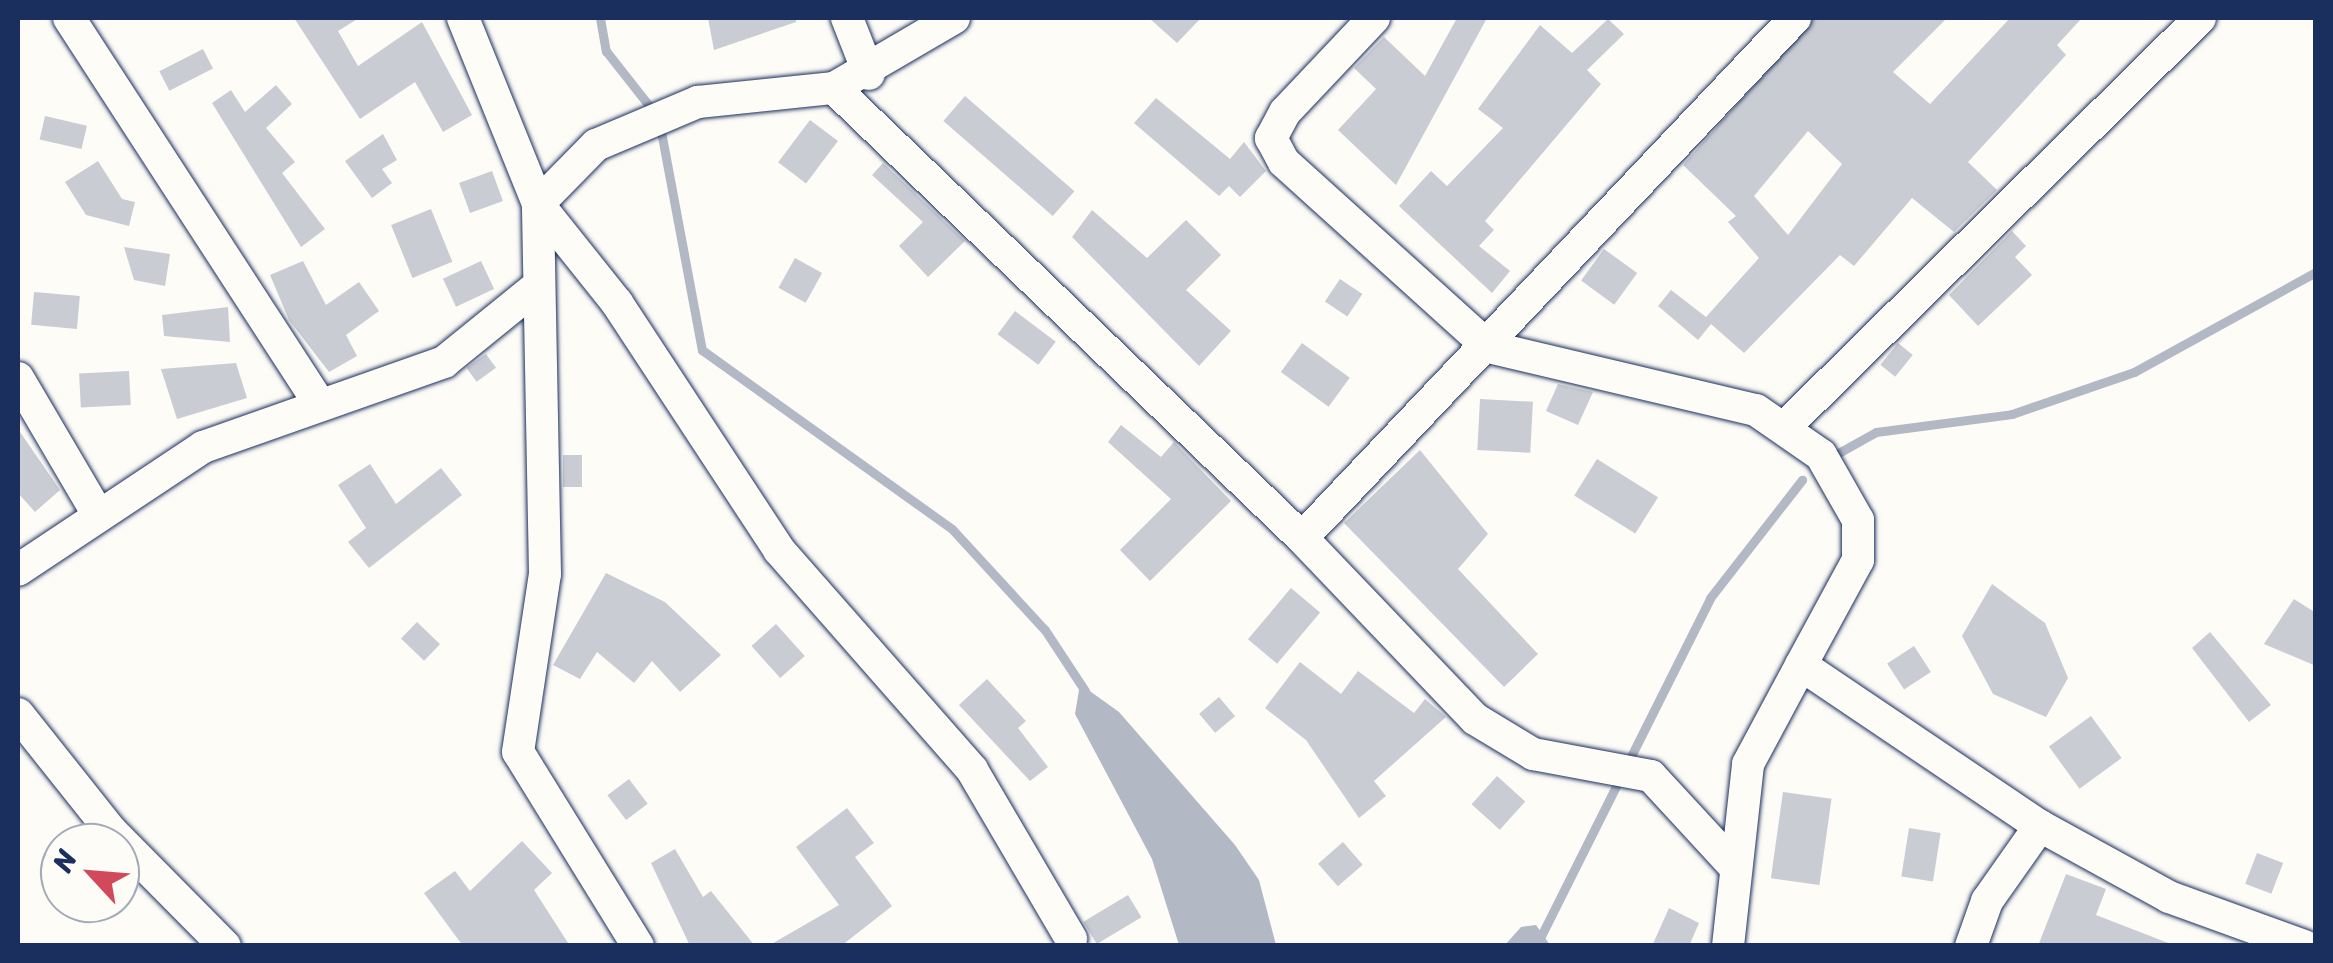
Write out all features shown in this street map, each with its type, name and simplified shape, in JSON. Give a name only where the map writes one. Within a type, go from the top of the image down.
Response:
[{"type":"street","points":[[70,18],[320,404]]},
{"type":"street","points":[[464,18],[538,204],[617,303],[779,550],[972,770],[1071,939]]},
{"type":"street","points":[[847,18],[868,74]]},
{"type":"street","points":[[638,946],[518,752],[544,574],[534,290],[538,204],[596,145],[698,102],[834,88],[868,74],[954,18]]},
{"type":"street","points":[[1374,18],[1271,138],[1284,162],[1488,347],[1787,425],[1821,455],[1861,528],[1858,560],[1748,764],[1728,946]]},
{"type":"street","points":[[1302,538],[1488,347],[1795,18]]},
{"type":"street","points":[[1787,425],[2200,18]]},
{"type":"street","points":[[834,88],[1302,538],[1498,737],[1533,754],[1651,776],[1735,868]]},
{"type":"street","points":[[18,570],[96,510],[204,447],[444,362],[534,290]]},
{"type":"street","points":[[18,378],[96,510]]},
{"type":"street","points":[[1802,665],[2040,826],[2170,896],[2304,946]]},
{"type":"street","points":[[18,714],[111,831],[225,946]]},
{"type":"street","points":[[1971,946],[1987,902],[2040,826]]},
{"type":"shaded area","points":[[1080,684],[1119,712],[1235,845],[1259,880],[1276,945],[1179,945],[1152,859],[1075,714]]},
{"type":"shaded area","points":[[1536,925],[1550,945],[1505,945],[1521,927]]},
{"type":"building","points":[[294,18],[359,18],[338,31],[358,66],[422,22],[472,115],[443,132],[415,82],[360,119]]},
{"type":"building","points":[[708,18],[796,18],[796,22],[714,50]]},
{"type":"building","points":[[1149,18],[1201,18],[1177,43]]},
{"type":"building","points":[[1457,18],[1487,18],[1396,185],[1338,130],[1376,89],[1354,68],[1384,37],[1425,76]]},
{"type":"building","points":[[1814,18],[1947,18],[1893,72],[1930,104],[2010,18],[2082,18],[2057,45],[2066,55],[1968,162],[1997,190],[1954,232],[1912,198],[1854,266],[1840,255],[1744,353],[1711,324],[1698,340],[1658,306],[1671,290],[1706,317],[1759,258],[1728,222],[1736,216],[1683,165]],"holes":[[[1808,131],[1842,164],[1788,235],[1754,196]]]},
{"type":"building","points":[[1608,19],[1624,34],[1587,70],[1601,84],[1485,221],[1494,230],[1479,246],[1510,271],[1492,293],[1399,206],[1431,171],[1447,186],[1503,128],[1478,109],[1540,25],[1572,53]]},
{"type":"building","points":[[203,49],[213,69],[169,91],[159,71]]},
{"type":"building","points":[[276,85],[292,104],[266,128],[295,162],[282,173],[325,229],[301,247],[212,103],[231,90],[245,112]]},
{"type":"building","points":[[965,96],[1074,191],[1053,216],[943,121]]},
{"type":"building","points":[[1156,98],[1230,159],[1244,142],[1266,171],[1240,197],[1229,186],[1219,196],[1134,123]]},
{"type":"building","points":[[45,116],[87,126],[81,149],[40,139]]},
{"type":"building","points":[[810,120],[838,141],[806,183],[778,162]]},
{"type":"building","points":[[383,134],[397,160],[382,169],[392,183],[372,198],[345,161]]},
{"type":"building","points":[[98,161],[122,199],[135,202],[129,226],[86,215],[65,182]]},
{"type":"building","points":[[883,163],[965,241],[928,277],[899,246],[923,222],[872,175]]},
{"type":"building","points":[[492,171],[503,201],[470,213],[459,183]]},
{"type":"building","points":[[431,209],[452,262],[412,278],[391,225]]},
{"type":"building","points":[[1092,210],[1147,258],[1186,220],[1221,255],[1186,290],[1231,331],[1199,366],[1072,237]]},
{"type":"building","points":[[2012,231],[2026,246],[2015,257],[2032,275],[1978,326],[1949,295]]},
{"type":"building","points":[[124,247],[170,254],[165,286],[134,280]]},
{"type":"building","points":[[1604,249],[1637,273],[1614,305],[1581,281]]},
{"type":"building","points":[[795,258],[822,273],[806,303],[779,288]]},
{"type":"building","points":[[303,261],[326,305],[359,282],[379,311],[346,335],[357,356],[329,372],[289,320],[270,275]]},
{"type":"building","points":[[481,261],[494,289],[456,307],[443,279]]},
{"type":"building","points":[[1340,279],[1362,294],[1347,316],[1325,301]]},
{"type":"building","points":[[34,292],[80,296],[77,329],[31,325]]},
{"type":"building","points":[[228,307],[230,342],[164,336],[162,315]]},
{"type":"building","points":[[1015,311],[1056,342],[1038,365],[998,334]]},
{"type":"building","points":[[1302,343],[1350,378],[1329,407],[1281,372]]},
{"type":"building","points":[[1898,343],[1913,355],[1895,377],[1880,365]]},
{"type":"building","points":[[486,354],[496,368],[477,382],[467,368]]},
{"type":"building","points":[[236,363],[247,398],[177,419],[161,369]]},
{"type":"building","points":[[129,371],[131,405],[81,408],[79,374]]},
{"type":"building","points":[[1558,384],[1593,392],[1578,425],[1546,411]]},
{"type":"building","points":[[1480,399],[1533,402],[1530,453],[1477,450]]},
{"type":"building","points":[[1121,425],[1161,457],[1174,442],[1231,501],[1150,581],[1120,550],[1171,499],[1108,442]]},
{"type":"building","points":[[18,429],[60,490],[35,512],[18,493]]},
{"type":"building","points":[[1420,450],[1488,534],[1458,569],[1538,654],[1504,687],[1344,523]]},
{"type":"building","points":[[563,455],[582,455],[582,487],[563,487]]},
{"type":"building","points":[[1597,459],[1658,497],[1635,534],[1574,495]]},
{"type":"building","points":[[370,464],[396,504],[441,468],[462,495],[369,568],[348,542],[366,528],[338,485]]},
{"type":"building","points":[[606,573],[665,602],[721,655],[680,692],[652,661],[634,683],[597,652],[580,679],[553,665]]},
{"type":"building","points":[[1992,584],[2045,623],[2068,678],[2046,717],[1993,694],[1962,636]]},
{"type":"building","points":[[1291,588],[1320,612],[1277,664],[1248,639]]},
{"type":"building","points":[[2294,599],[2316,613],[2316,666],[2264,644]]},
{"type":"building","points":[[417,622],[440,644],[424,661],[401,639]]},
{"type":"building","points":[[776,624],[805,656],[780,678],[751,646]]},
{"type":"building","points":[[2210,632],[2271,705],[2249,722],[2192,648]]},
{"type":"building","points":[[1914,646],[1931,672],[1904,689],[1887,663]]},
{"type":"building","points":[[1300,662],[1341,694],[1358,671],[1414,713],[1425,699],[1446,717],[1374,781],[1386,796],[1359,818],[1306,740],[1265,708]]},
{"type":"building","points":[[987,679],[1026,721],[1018,728],[1048,767],[1030,781],[959,705]]},
{"type":"building","points":[[1219,697],[1235,716],[1215,733],[1199,714]]},
{"type":"building","points":[[2091,716],[2122,758],[2079,789],[2049,747]]},
{"type":"building","points":[[1497,776],[1525,801],[1500,830],[1472,804]]},
{"type":"building","points":[[629,779],[648,804],[626,820],[607,795]]},
{"type":"building","points":[[1783,792],[1832,799],[1819,885],[1771,878]]},
{"type":"building","points":[[847,808],[874,843],[855,857],[892,906],[841,946],[768,946],[839,905],[796,847]]},
{"type":"building","points":[[1909,828],[1941,833],[1933,881],[1901,876]]},
{"type":"building","points":[[522,841],[552,873],[534,890],[570,946],[463,946],[424,893],[455,871],[470,891]]},
{"type":"building","points":[[1343,842],[1363,865],[1338,886],[1318,864]]},
{"type":"building","points":[[675,849],[703,897],[711,891],[755,946],[690,946],[651,863]]},
{"type":"building","points":[[2257,853],[2283,863],[2271,894],[2245,884]]},
{"type":"building","points":[[2066,874],[2106,889],[2096,915],[2176,946],[2038,946]]},
{"type":"building","points":[[1128,895],[1141,917],[1097,944],[1083,922]]},
{"type":"building","points":[[1669,908],[1699,923],[1689,946],[1652,946]]},
{"type":"waterway","points":[[600,18],[606,51],[654,112]]},
{"type":"waterway","points":[[660,126],[702,350],[952,529],[1045,630],[1085,691]]},
{"type":"waterway","points":[[1833,456],[1876,432],[2012,414],[2134,372],[2316,272]]},
{"type":"waterway","points":[[1536,946],[1710,598],[1802,480]]}]
